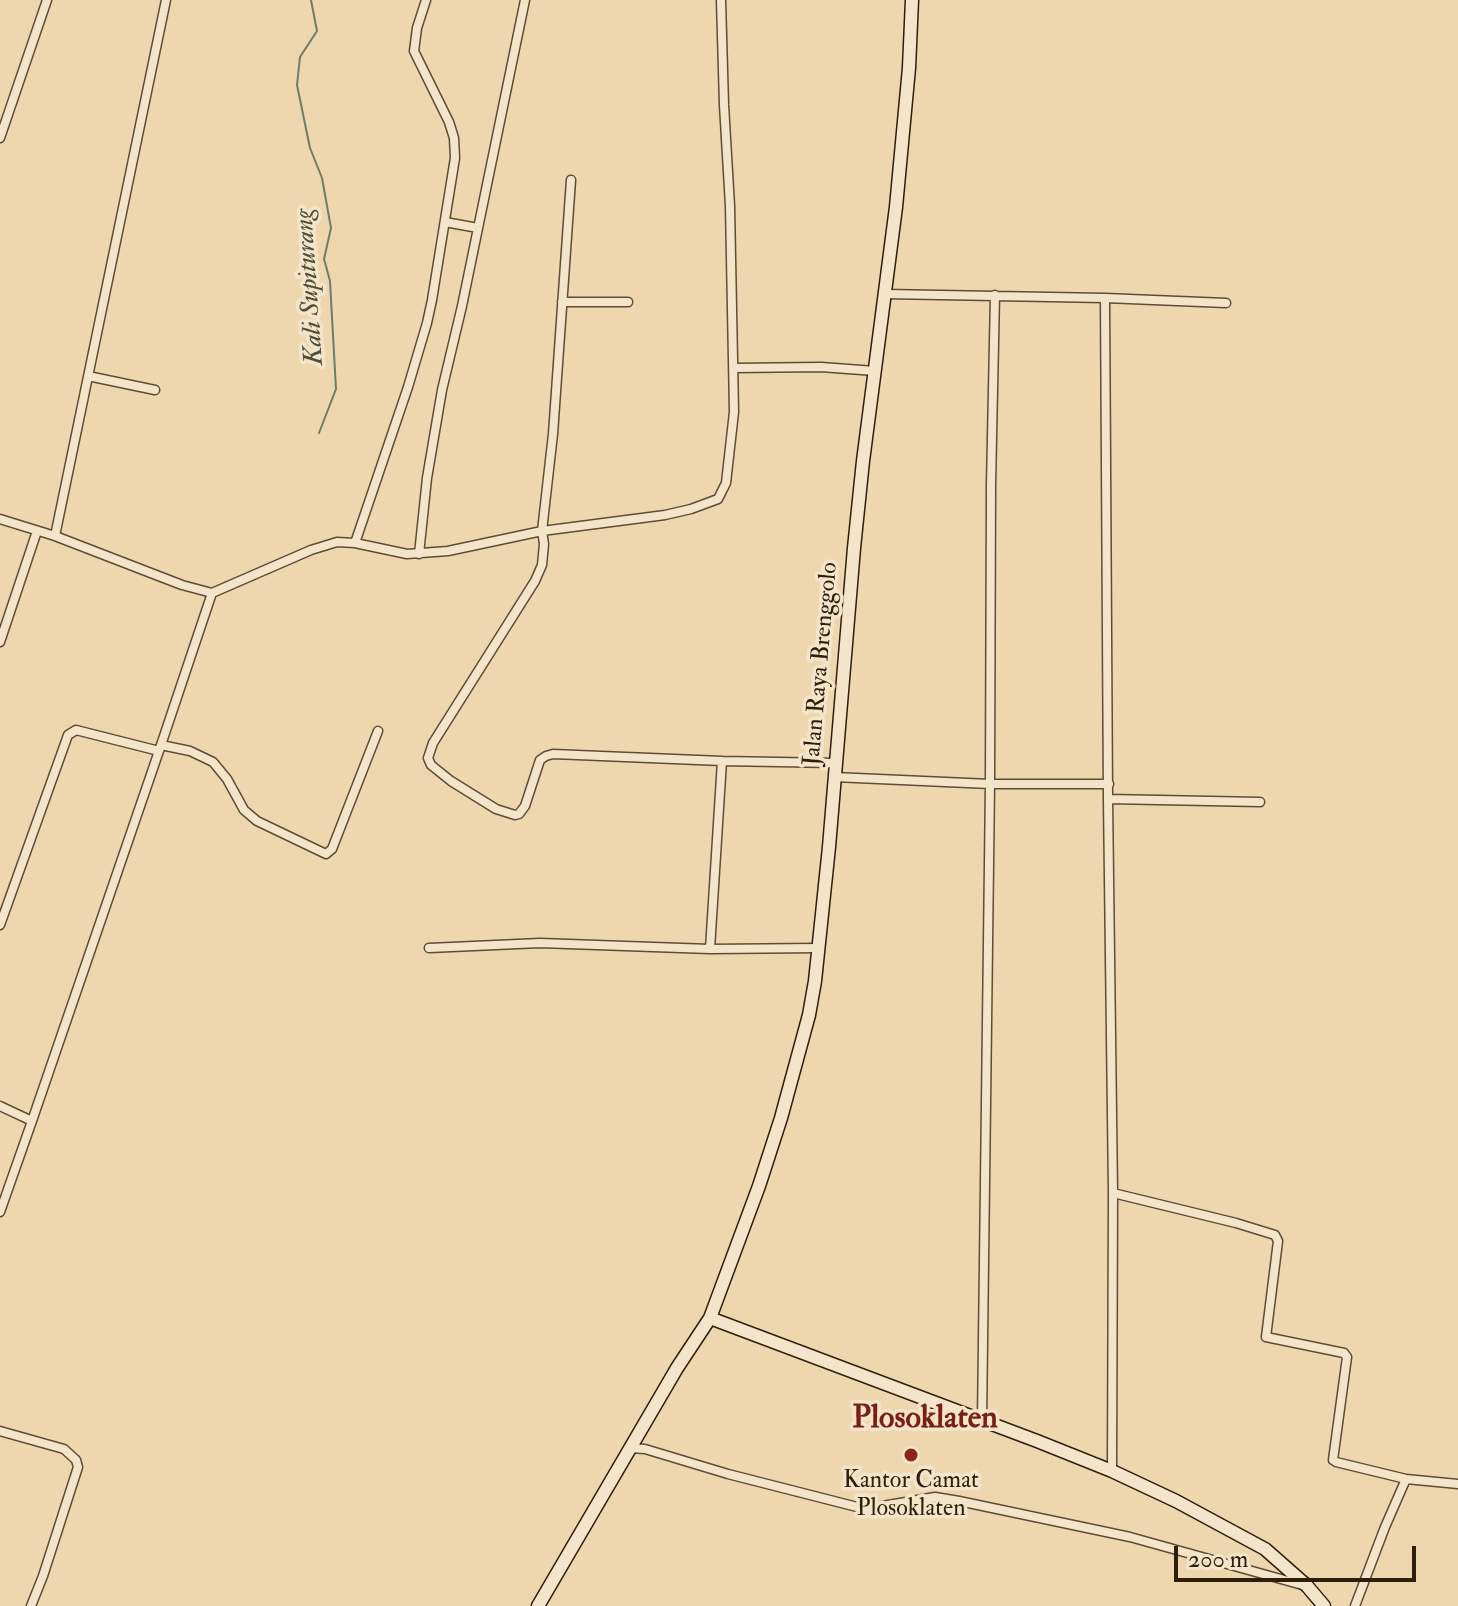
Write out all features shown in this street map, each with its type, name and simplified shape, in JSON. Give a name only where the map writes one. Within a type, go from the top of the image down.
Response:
[{"type":"main road","name":"Jalan Raya Brenggolo","points":[[538,1606],[677,1368],[710,1318],[759,1186],[809,1015],[819,948],[854,548],[896,207],[912,0]]},
{"type":"main road","points":[[710,1318],[1112,1471],[1176,1501],[1265,1549],[1307,1586],[1324,1606]]},
{"type":"street","points":[[0,138],[47,0]]},
{"type":"street","points":[[55,536],[166,0]]},
{"type":"street","points":[[355,543],[427,323],[455,149],[449,122],[414,51],[426,0]]},
{"type":"street","points":[[419,554],[427,478],[442,390],[525,0]]},
{"type":"street","points":[[0,519],[212,593],[311,550],[337,542],[407,554],[448,551],[542,531],[665,515],[718,499],[726,483],[734,412],[730,206],[721,0]]},
{"type":"street","points":[[571,180],[553,434],[542,531],[542,565],[433,743],[428,758],[431,765],[474,796],[496,809],[515,815],[525,806],[540,760],[553,754],[835,763]]},
{"type":"street","points":[[445,222],[478,228]]},
{"type":"street","points":[[885,294],[1226,303]]},
{"type":"street","points":[[982,1421],[995,295]]},
{"type":"street","points":[[1105,298],[1113,1193],[1112,1471]]},
{"type":"street","points":[[562,302],[628,302]]},
{"type":"street","points":[[734,368],[821,367],[875,371]]},
{"type":"street","points":[[88,376],[155,390]]},
{"type":"street","points":[[0,642],[37,531]]},
{"type":"street","points":[[0,1212],[212,593]]},
{"type":"street","points":[[0,925],[68,735],[76,730],[160,748],[190,751],[213,762],[244,810],[257,821],[326,854],[332,849],[378,731]]},
{"type":"street","points":[[710,949],[722,761]]},
{"type":"street","points":[[834,777],[990,784],[1109,784]]},
{"type":"street","points":[[1108,799],[1260,802]]},
{"type":"street","points":[[429,948],[540,943],[710,949],[819,948]]},
{"type":"street","points":[[0,1106],[32,1121]]},
{"type":"street","points":[[1113,1193],[1236,1223],[1277,1238],[1264,1334],[1268,1338],[1346,1355],[1333,1460],[1406,1479],[1458,1484]]},
{"type":"street","points":[[0,1431],[64,1449],[76,1460],[78,1467],[31,1606]]},
{"type":"street","points":[[630,1448],[645,1449],[865,1509],[935,1497],[959,1501],[1130,1537],[1307,1586]]},
{"type":"street","points":[[1355,1606],[1406,1479]]},
{"type":"waterway","name":"Kali Supiturang","points":[[311,0],[317,31],[300,57],[297,85],[310,148],[322,178],[331,228],[324,259],[330,281],[336,389],[319,433]]},
{"type":"place","name":"Kantor Camat Plosoklaten","points":[[911,1455]]},
{"type":"district","name":"Plosoklaten","points":[[925,1420]]}]
